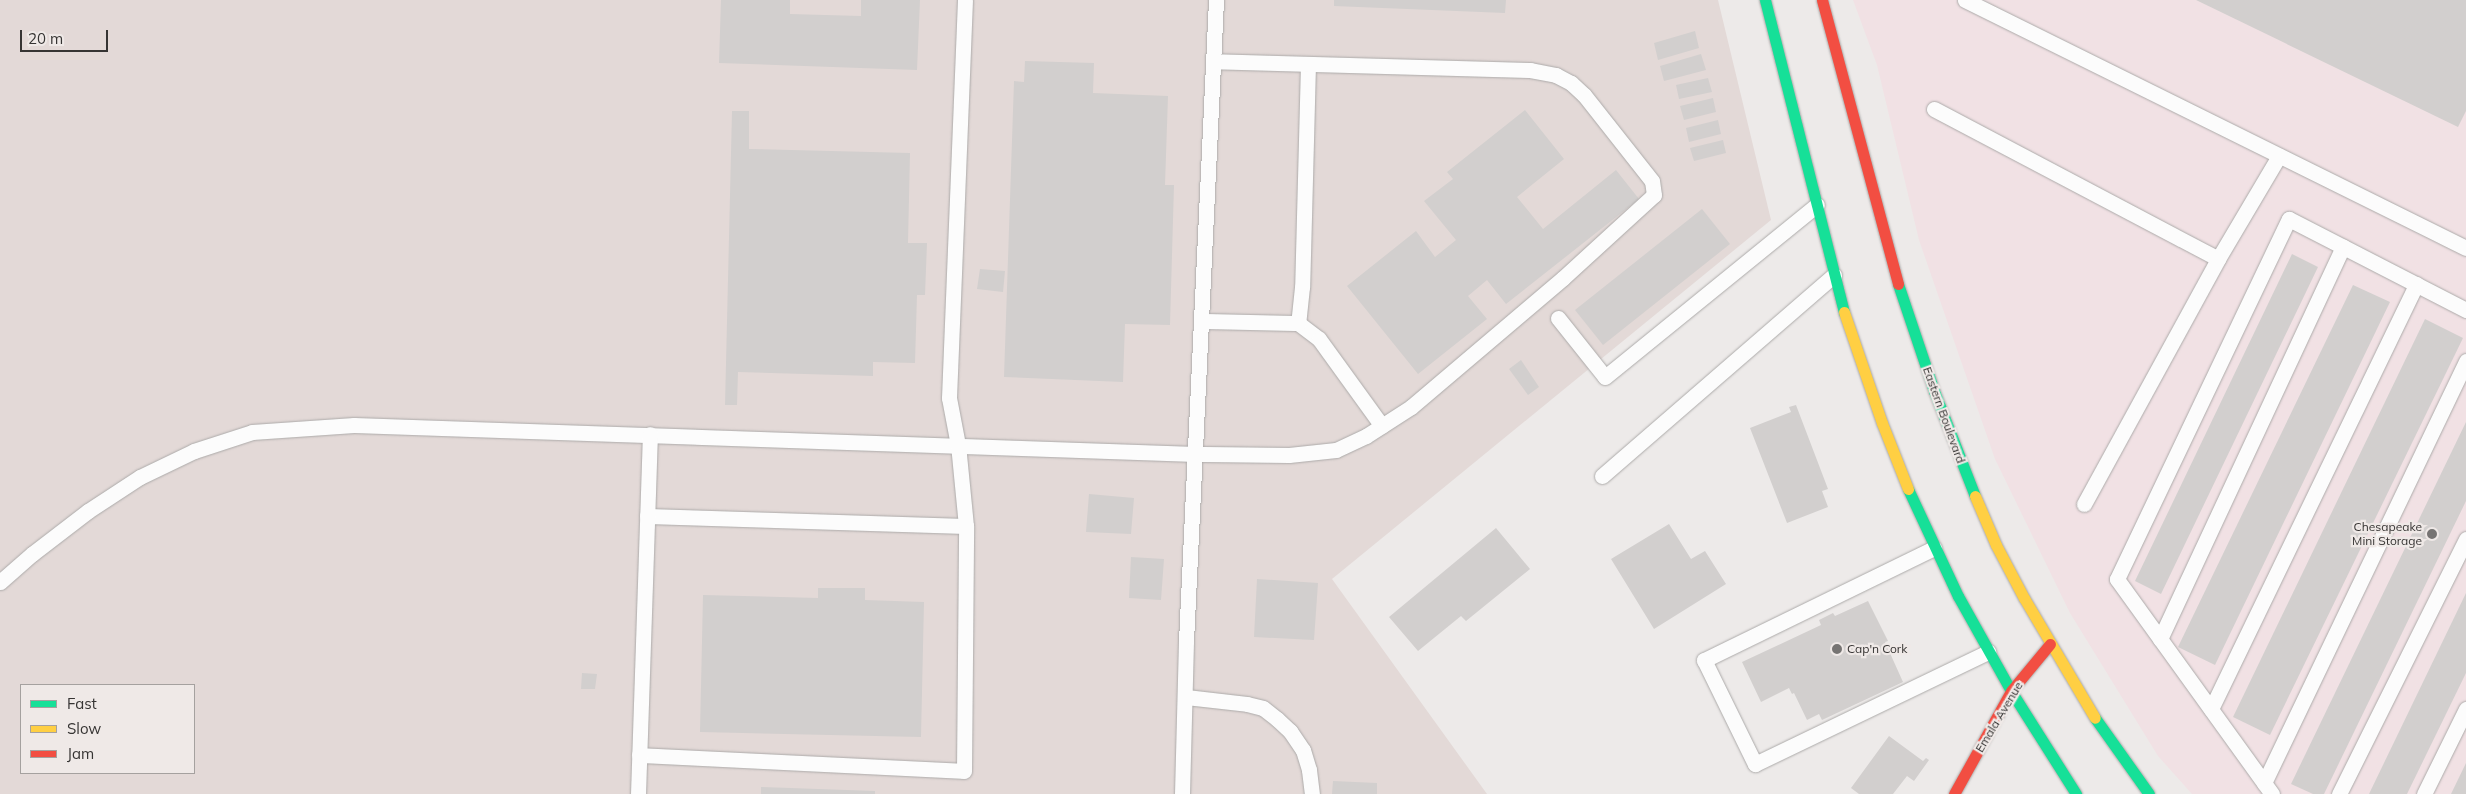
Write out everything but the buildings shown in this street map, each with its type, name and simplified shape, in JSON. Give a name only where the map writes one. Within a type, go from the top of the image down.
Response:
[{"type":"main road","points":[[1765,0],[1834,275],[1852,339],[1882,423],[1934,548],[1988,652],[2076,794]]},
{"type":"main road","name":"Eastern Boulevard","points":[[1822,0],[1895,276],[1934,391],[1996,545],[2050,644],[2089,710],[2149,794]]},
{"type":"main road","name":"Emala Avenue","points":[[1954,794],[2011,691],[2050,644]]},
{"type":"lane","points":[[639,755],[964,771],[966,526],[958,445],[949,398],[965,0]]},
{"type":"lane","points":[[1182,794],[1186,641],[1216,0]]},
{"type":"lane","points":[[1965,0],[2466,248]]},
{"type":"lane","points":[[0,582],[32,554],[88,511],[140,477],[194,451],[252,432],[354,425],[1196,454],[1314,454],[1336,450],[1382,426],[1411,407],[1570,272],[1654,195],[1652,181],[1584,95],[1571,83],[1556,75],[1530,70],[1213,61]]},
{"type":"lane","points":[[1298,323],[1302,287],[1308,64]]},
{"type":"lane","points":[[1934,109],[2218,258]]},
{"type":"lane","points":[[2084,504],[2218,258],[2279,156]]},
{"type":"lane","points":[[1558,318],[1605,378],[1817,205]]},
{"type":"lane","points":[[2466,310],[2289,219],[2117,578],[2268,788],[2466,361]]},
{"type":"lane","points":[[2160,639],[2344,247]]},
{"type":"lane","points":[[1602,476],[1834,275]]},
{"type":"lane","points":[[2210,709],[2416,284]]},
{"type":"lane","points":[[1202,320],[1298,323],[1319,339],[1382,426]]},
{"type":"lane","points":[[638,794],[650,434]]},
{"type":"lane","points":[[647,516],[966,526]]},
{"type":"lane","points":[[2339,794],[2466,539]]},
{"type":"lane","points":[[1934,548],[1704,660],[1755,764],[1988,652]]},
{"type":"lane","points":[[1186,697],[1247,704],[1263,708],[1278,719],[1290,731],[1303,750],[1309,770],[1312,794]]},
{"type":"lane","points":[[2424,794],[2466,709]]},
{"type":"shaded area","points":[[0,0],[1718,0],[1771,220],[1332,579],[1487,794],[0,794]]},
{"type":"shaded area","points":[[1853,0],[2466,0],[2466,794],[2192,794],[2158,756],[2070,613],[1995,459],[1919,240],[1877,65]]},
{"type":"traffic: fast","points":[[1765,0],[1844,312]]},
{"type":"traffic: fast","points":[[1898,284],[1934,391],[1975,496]]},
{"type":"traffic: fast","points":[[1908,489],[1958,596],[2011,691],[2076,794]]},
{"type":"traffic: fast","points":[[2095,718],[2149,794]]},
{"type":"traffic: slow","points":[[1844,312],[1882,423],[1908,489]]},
{"type":"traffic: slow","points":[[1975,496],[1996,545],[2024,598],[2095,718]]},
{"type":"traffic: jam","points":[[1822,0],[1898,284]]},
{"type":"traffic: jam","points":[[1954,794],[2011,691],[2050,644]]},
{"type":"place","name":"Chesapeake Mini Storage","points":[[2432,534]]},
{"type":"place","name":"Cap'n Cork","points":[[1837,649]]}]
